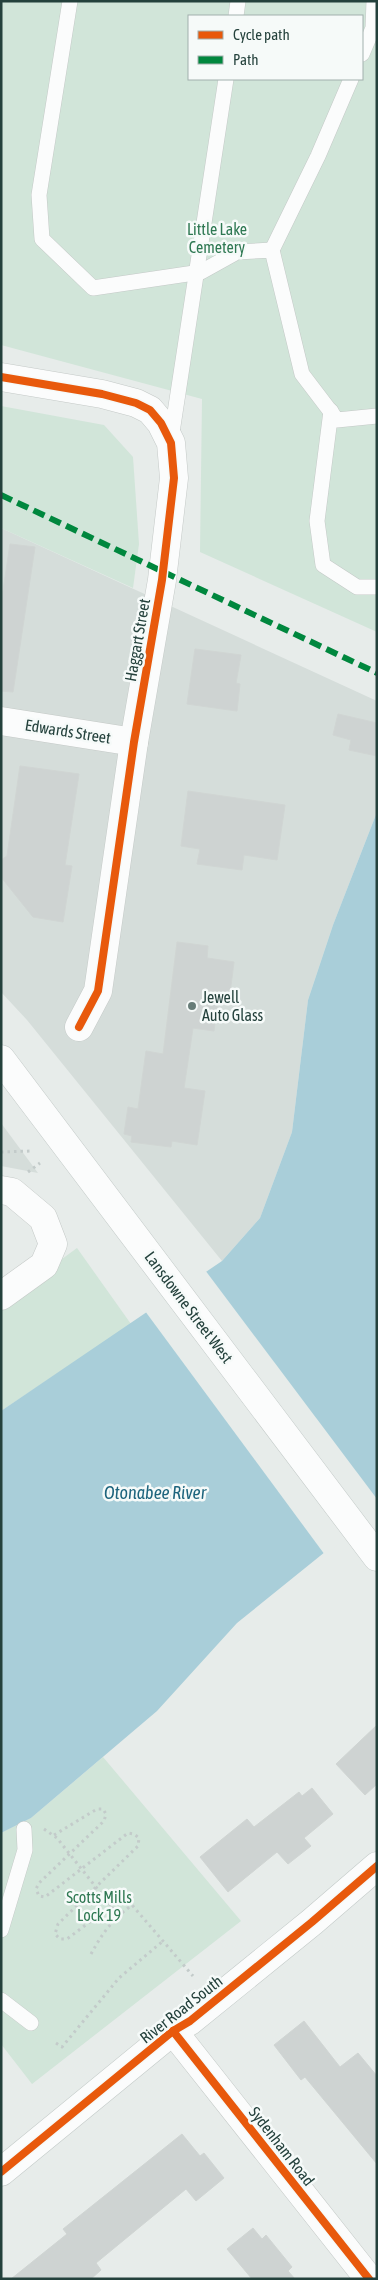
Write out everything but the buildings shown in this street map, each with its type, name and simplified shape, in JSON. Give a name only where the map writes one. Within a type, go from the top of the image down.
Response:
[{"type":"street","name":"Haggart Street","points":[[1,377],[102,394],[136,403],[150,410],[161,423],[171,443],[174,478],[162,580],[134,742],[98,991],[79,1027]]},
{"type":"street","name":"Edwards Street","points":[[1,721],[134,742]]},
{"type":"street","name":"Lansdowne Street West","points":[[1,1059],[376,1556]]},
{"type":"street","points":[[1,1296],[44,1265],[53,1244],[43,1218],[6,1191]]},
{"type":"street","name":"River Road South","points":[[1,2172],[173,2031],[190,2021],[236,1984],[377,1866]]},
{"type":"street","name":"Sydenham Road","points":[[173,2031],[369,2279]]},
{"type":"lane","points":[[70,1],[39,195],[42,239],[94,288],[197,273],[237,252],[272,250]]},
{"type":"lane","points":[[236,15],[238,1]]},
{"type":"lane","points":[[363,52],[373,28],[374,1]]},
{"type":"lane","points":[[171,443],[226,80]]},
{"type":"lane","points":[[351,80],[318,156],[272,250],[302,374],[337,420],[377,416]]},
{"type":"lane","points":[[331,411],[318,521],[323,565],[356,587],[377,587]]},
{"type":"lane","points":[[1,1930],[25,1850],[24,1830]]},
{"type":"lane","points":[[1,2000],[30,2023]]},
{"type":"path","points":[[1,1152],[32,1151]]},
{"type":"path","points":[[111,1906],[67,1938],[60,1939],[55,1934],[58,1924],[96,1887],[138,1846],[139,1838],[134,1834],[128,1833],[82,1870],[45,1898],[38,1896],[36,1889],[39,1883],[69,1854],[104,1821],[106,1814],[103,1809],[97,1809],[56,1836],[69,1854],[82,1870],[96,1887],[111,1906],[118,1915]]},
{"type":"path","points":[[91,1954],[103,1931],[118,1915],[132,1905],[193,1976]]},
{"type":"path","points":[[56,2043],[62,2047],[119,1978],[163,1941]]},
{"type":"shaded area","points":[[1,528],[377,701],[377,812],[333,925],[308,1000],[292,1132],[260,1218],[222,1261],[27,1020],[1,992]]},
{"type":"shaded area","points":[[1,1123],[38,1173],[1,1166]]},
{"type":"green space","name":"Little Lake Cemetery","points":[[1,1],[377,1],[377,632],[200,552],[202,399],[1,345]]},
{"type":"green space","points":[[1,406],[104,425],[133,457],[139,544],[133,588],[1,528]]},
{"type":"green space","points":[[77,1248],[131,1324],[1,1411],[1,1304]]},
{"type":"green space","name":"Scotts Mills Lock 19","points":[[103,1757],[241,1921],[32,2084],[1,2044],[1,1833],[31,1818]]},
{"type":"water","name":"Otonabee River","points":[[377,812],[377,1510],[237,1623],[157,1711],[31,1818],[1,1833],[1,1411],[222,1261],[260,1218],[292,1132],[308,1000],[333,925]]},
{"type":"pier","points":[[205,1270],[377,1499],[377,1513],[325,1555],[145,1311]]},
{"type":"marked path","points":[[1,495],[377,673]]},
{"type":"cycle path","points":[[1,377],[102,394],[136,403],[150,410],[161,423],[171,443],[174,478],[162,580],[134,742],[98,991],[79,1027]]},
{"type":"cycle path","points":[[1,2172],[173,2031],[190,2021],[312,1922],[377,1866]]},
{"type":"cycle path","points":[[173,2031],[369,2279]]},
{"type":"place","name":"Jewell Auto Glass","points":[[192,1006]]}]
